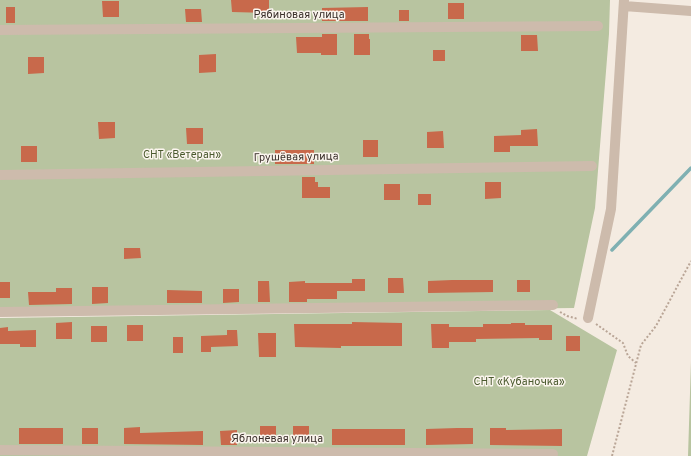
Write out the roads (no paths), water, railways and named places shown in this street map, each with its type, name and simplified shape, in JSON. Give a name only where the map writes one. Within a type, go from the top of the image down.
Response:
[{"type":"street","points":[[588,318],[611,209],[624,3],[691,11]]},
{"type":"street","name":"Рябиновая улица","points":[[0,30],[598,26]]},
{"type":"street","name":"Грушёвая улица","points":[[0,175],[592,166]]},
{"type":"street","points":[[0,312],[553,305]]},
{"type":"street","name":"Яблоневая улица","points":[[0,450],[553,454]]},
{"type":"waterway","points":[[612,250],[691,168]]},
{"type":"park label","name":"СНТ «Ветеран»","points":[[182,156]]},
{"type":"park label","name":"СНТ «Кубаночка»","points":[[519,383]]}]
